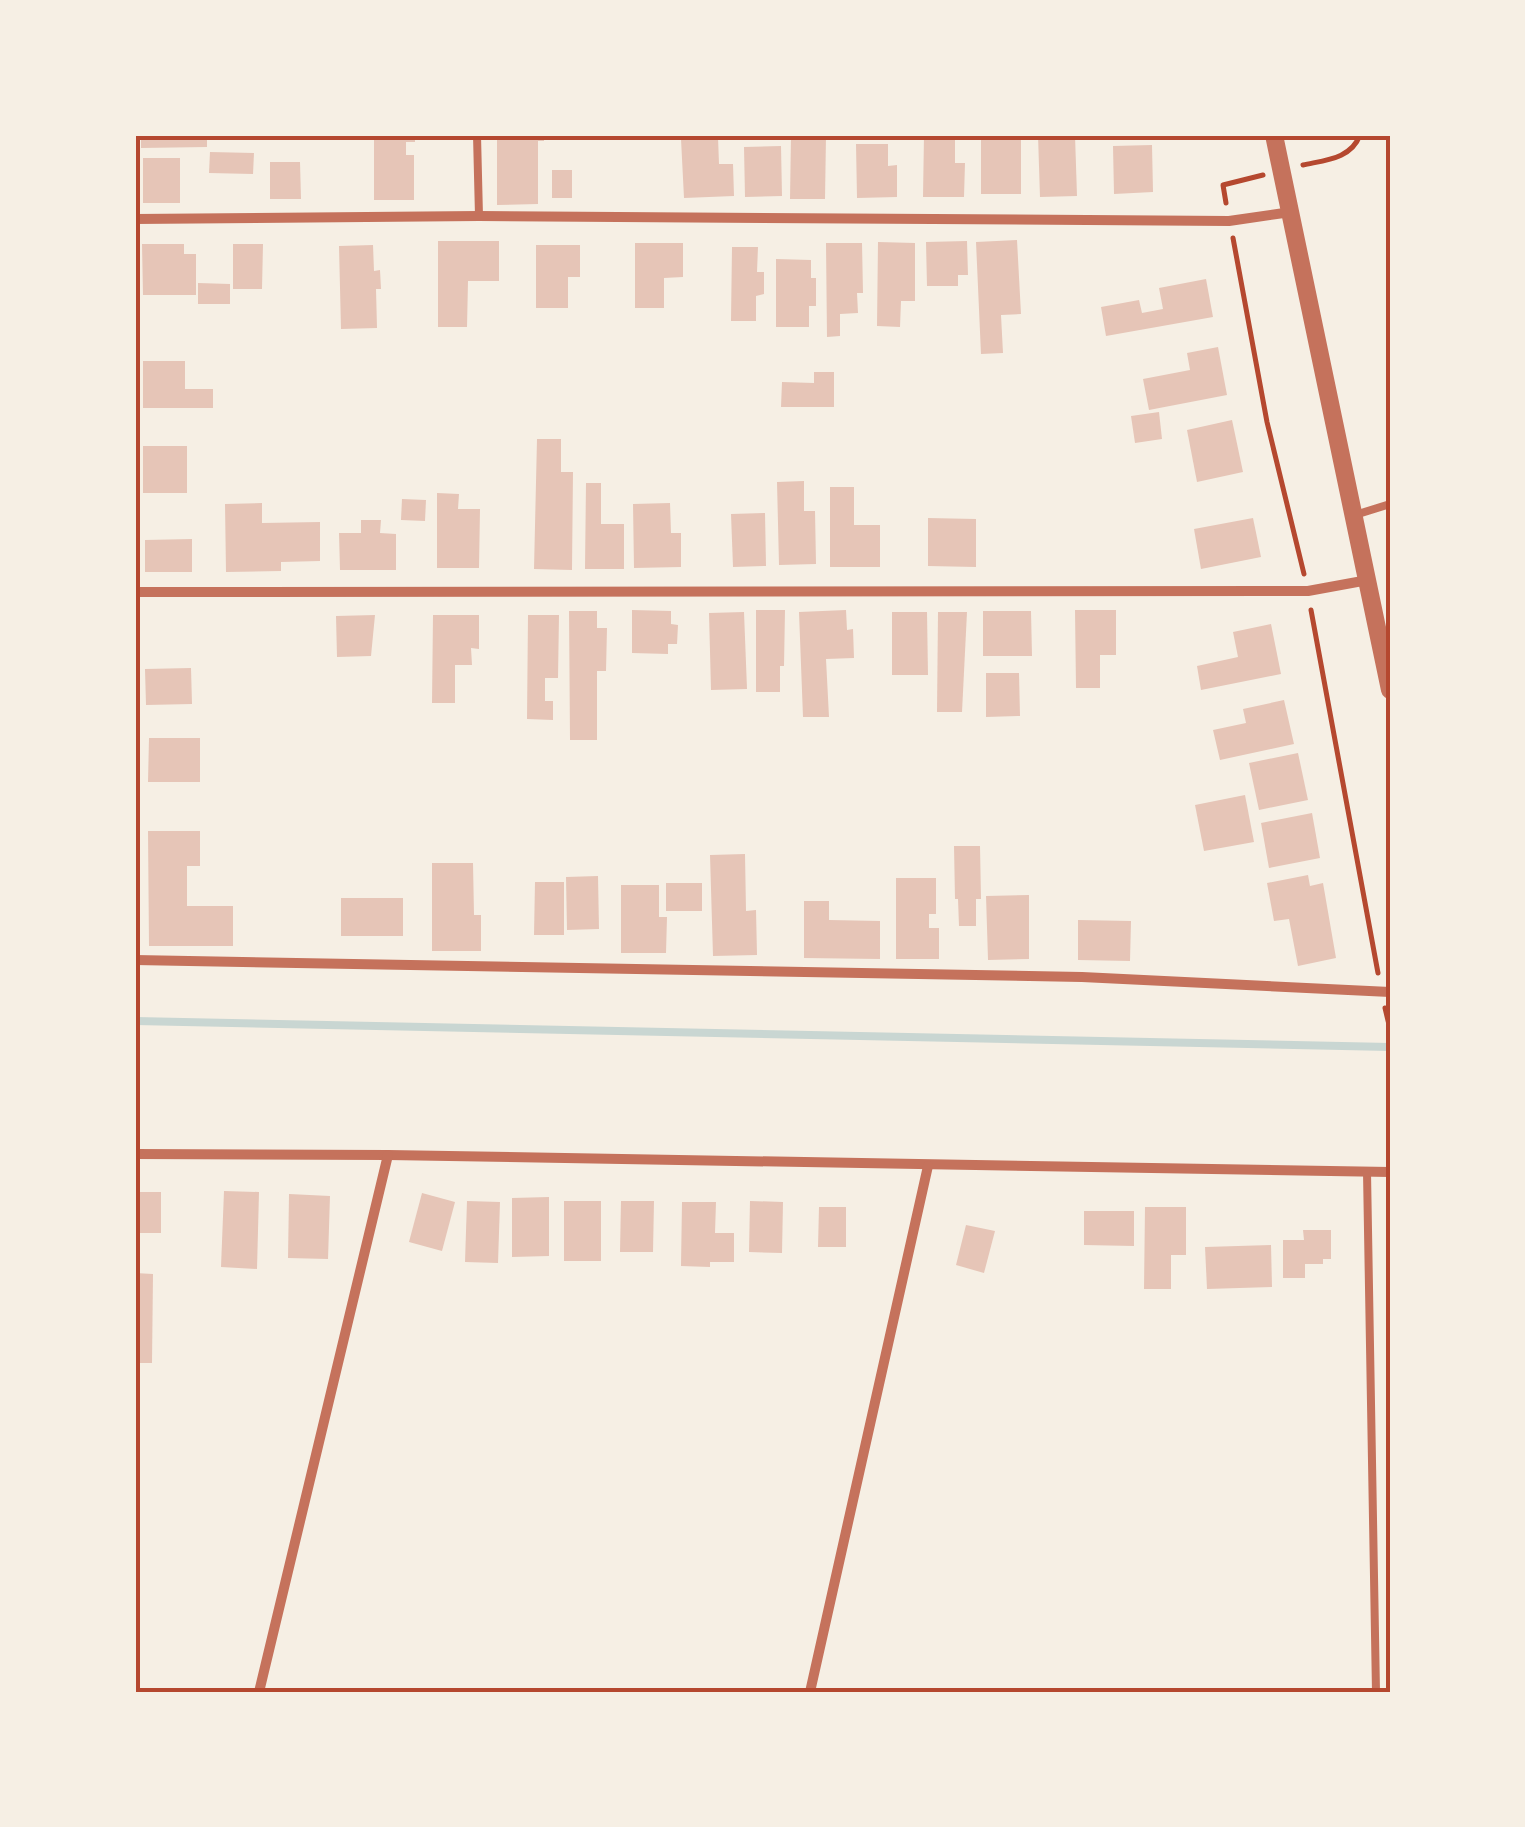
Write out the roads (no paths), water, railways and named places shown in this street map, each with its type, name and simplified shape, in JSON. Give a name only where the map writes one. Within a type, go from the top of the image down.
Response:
[{"type":"street","points":[[1274,135],[1390,690]]},
{"type":"street","points":[[135,219],[478,216],[1229,221],[1292,212]]},
{"type":"street","points":[[135,592],[1308,590],[1368,580]]},
{"type":"street","points":[[135,960],[1082,976],[1386,992]]},
{"type":"street","points":[[135,1154],[1390,1172]]},
{"type":"street","points":[[258,1692],[388,1155]]},
{"type":"street","points":[[810,1692],[928,1166]]},
{"type":"lane","points":[[478,135],[478,216]]},
{"type":"lane","points":[[1355,515],[1390,504]]},
{"type":"lane","points":[[1367,1172],[1376,1692]]},
{"type":"waterway","points":[[135,1021],[1390,1047]]}]
